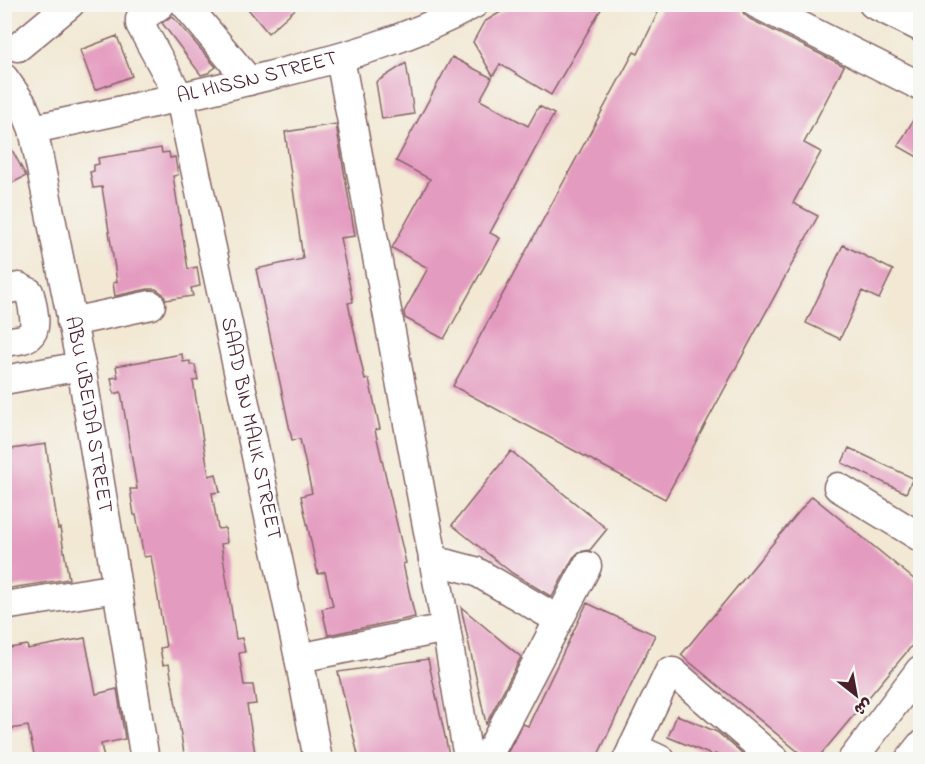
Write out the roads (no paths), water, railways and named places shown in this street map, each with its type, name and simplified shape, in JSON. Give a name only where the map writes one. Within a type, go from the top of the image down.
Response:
[{"type":"street","points":[[18,47],[70,4]]},
{"type":"street","name":"SAAD BIN MALIK STREET","points":[[161,4],[140,19],[140,24],[180,98],[299,658],[318,759]]},
{"type":"street","points":[[185,4],[249,81]]},
{"type":"street","name":"AL HISSN STREET","points":[[33,129],[180,98],[340,58],[396,41],[474,4]]},
{"type":"street","points":[[757,4],[921,86]]},
{"type":"street","points":[[873,4],[921,27]]},
{"type":"street","points":[[340,58],[468,751],[477,758],[482,758],[490,750],[587,566]]},
{"type":"street","name":"ABU UBEIDA STREET","points":[[4,78],[23,105],[33,129],[81,366],[145,759]]},
{"type":"street","points":[[4,290],[19,287],[28,292],[35,324],[34,330],[26,339],[4,342]]},
{"type":"street","points":[[71,322],[151,305]]},
{"type":"street","points":[[4,380],[81,366]]},
{"type":"street","points":[[838,488],[919,540]]},
{"type":"street","points":[[433,560],[475,571],[559,620]]},
{"type":"street","points":[[4,606],[117,588]]},
{"type":"street","points":[[299,658],[446,628]]},
{"type":"street","points":[[852,759],[921,670]]},
{"type":"street","points":[[661,759],[630,753],[666,675],[673,672],[775,759]]},
{"type":"street","points":[[909,759],[921,746]]}]
